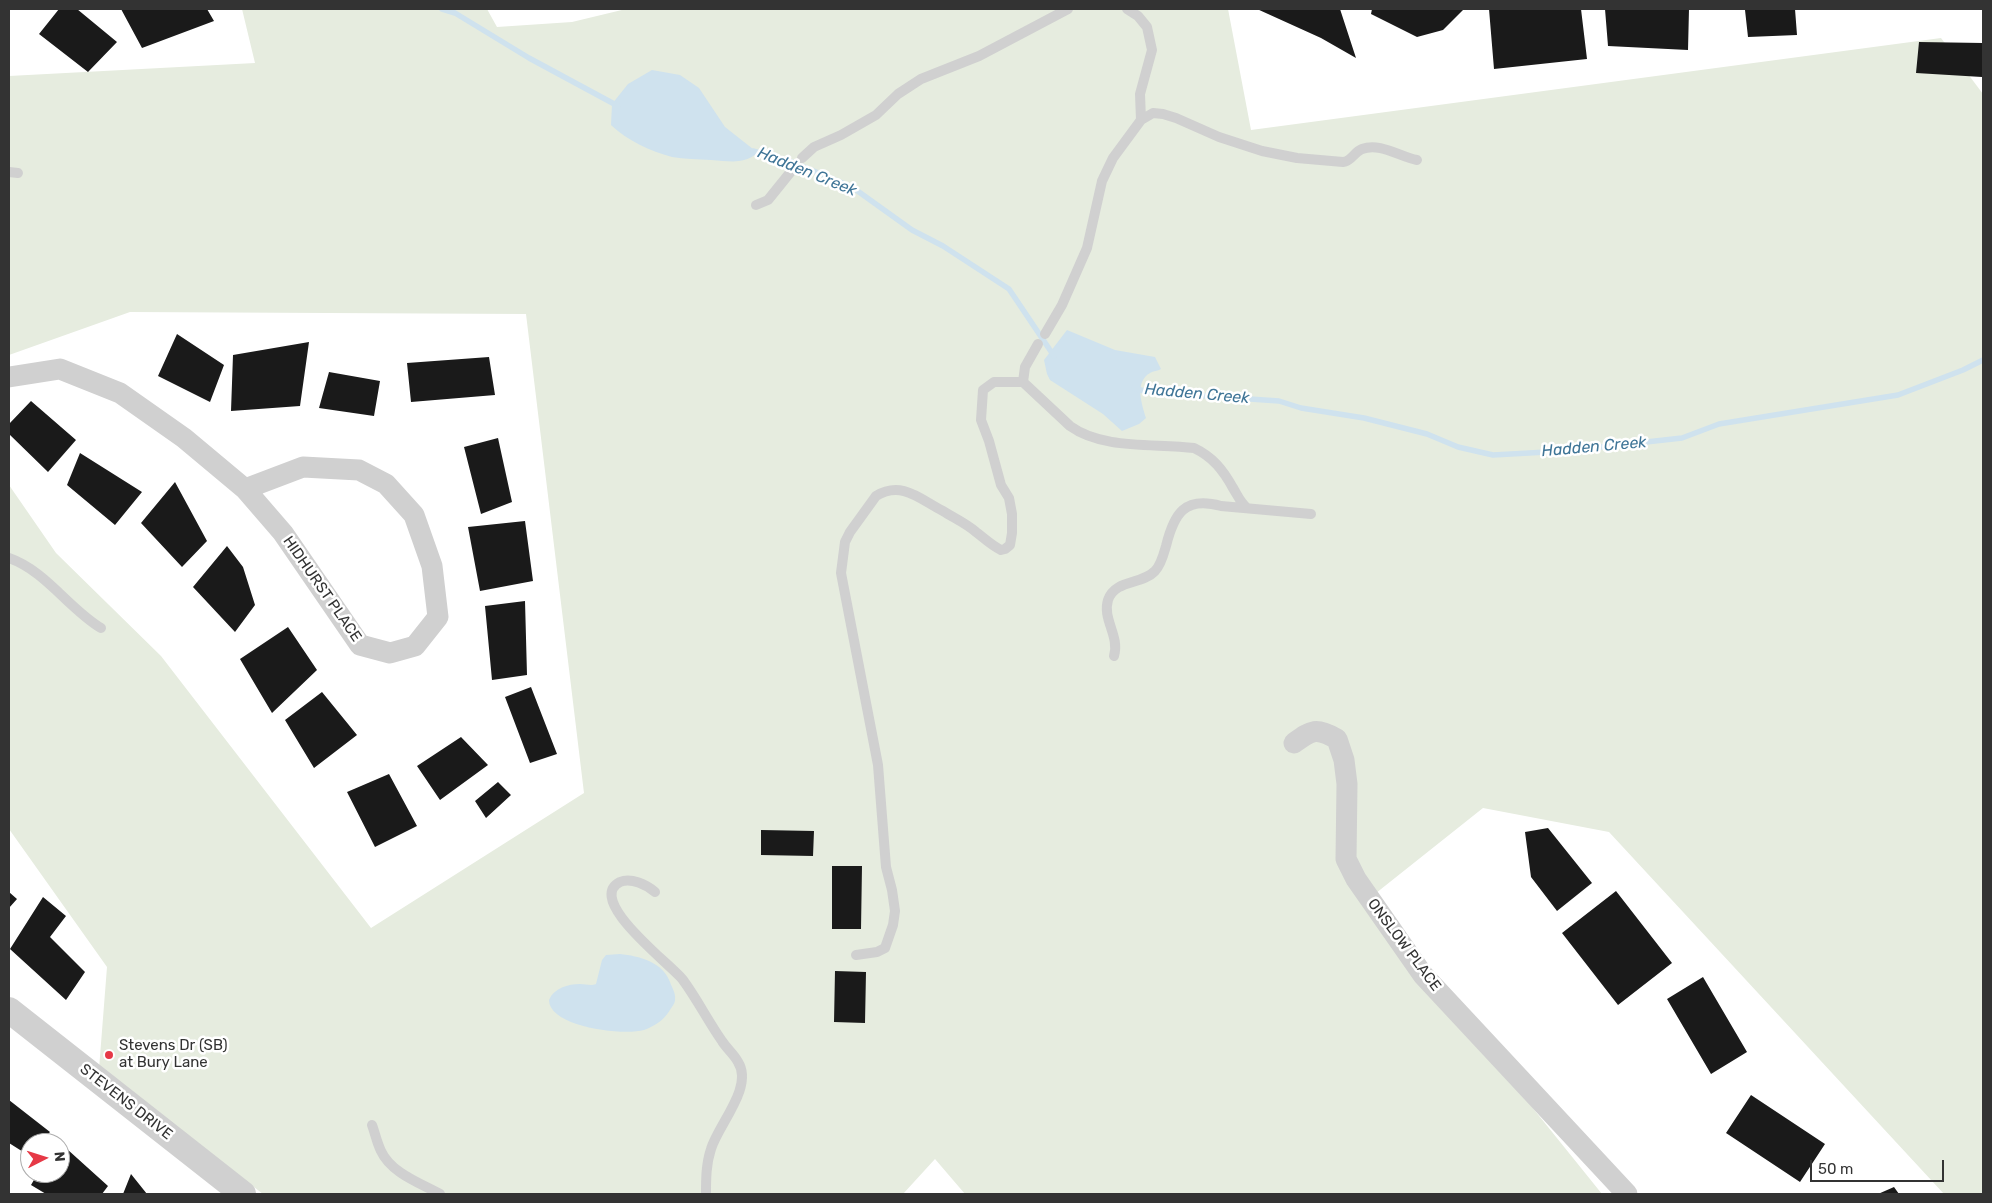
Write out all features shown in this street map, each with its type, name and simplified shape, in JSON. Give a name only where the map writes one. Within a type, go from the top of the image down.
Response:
[{"type":"street","name":"HIDHURST PLACE","points":[[9,378],[60,368],[120,393],[184,438],[245,489],[283,533],[360,646],[390,653],[415,646],[438,617],[432,566],[414,514],[386,484],[359,470],[303,467],[245,489]]},
{"type":"street","name":"ONSLOW PLACE","points":[[1294,743],[1310,731],[1325,732],[1337,739],[1344,760],[1347,784],[1346,860],[1356,879],[1423,975],[1627,1194]]},
{"type":"street","name":"STEVENS DRIVE","points":[[9,1010],[243,1194]]},
{"type":"lane","points":[[802,158],[814,147],[876,116],[898,94],[921,79],[979,56],[1068,9]]},
{"type":"lane","points":[[1127,9],[1138,16],[1146,27],[1152,50],[1140,94],[1141,120]]},
{"type":"lane","points":[[1045,334],[1062,305],[1087,248],[1102,181],[1113,158],[1141,120],[1153,114],[1170,115],[1219,137],[1262,151],[1289,157],[1347,162],[1360,150],[1368,148],[1392,151],[1417,160]]},
{"type":"lane","points":[[756,205],[768,200],[793,170]]},
{"type":"lane","points":[[1023,382],[1025,367],[1038,344]]},
{"type":"lane","points":[[856,955],[876,952],[885,948],[893,925],[895,911],[886,867],[878,765],[862,690],[853,632],[841,582],[841,561],[845,542],[876,496],[881,493],[900,491],[916,494],[962,522],[1001,550],[1008,548],[1012,533],[1010,503],[1001,485],[981,420],[980,404],[983,390],[994,382],[1023,382],[1070,426],[1092,438],[1122,443],[1194,448],[1203,452],[1215,462],[1247,508]]},
{"type":"lane","points":[[1114,656],[1115,637],[1106,607],[1110,595],[1117,587],[1141,579],[1155,571],[1179,512],[1193,503],[1209,503],[1221,506],[1311,514]]},
{"type":"lane","points":[[9,558],[23,564],[38,574],[101,628]]},
{"type":"lane","points":[[655,892],[645,885],[628,880],[620,882],[615,886],[612,894],[618,913],[628,928],[684,981],[722,1042],[739,1062],[743,1073],[739,1092],[711,1147],[707,1166],[706,1194]]},
{"type":"lane","points":[[372,1125],[381,1152],[387,1160],[404,1175],[440,1194]]},
{"type":"shaded area","points":[[242,9],[487,9],[497,27],[572,22],[626,9],[1228,9],[1251,130],[1941,38],[1983,94],[1983,1194],[1944,1194],[1609,832],[1483,808],[1366,901],[1602,1194],[965,1194],[935,1159],[903,1194],[263,1194],[99,1069],[107,967],[9,829],[9,485],[56,553],[161,656],[371,928],[584,793],[526,314],[130,312],[9,355],[9,76],[255,63]]},
{"type":"water","points":[[652,70],[680,75],[699,88],[725,127],[758,153],[741,161],[672,157],[640,145],[618,131],[611,125],[612,104],[628,84]]},
{"type":"water","points":[[1067,330],[1115,350],[1155,357],[1161,369],[1150,373],[1142,382],[1140,394],[1146,418],[1139,424],[1122,431],[1103,414],[1050,380],[1044,360]]},
{"type":"water","points":[[606,955],[635,956],[649,961],[662,969],[667,975],[675,1001],[668,1014],[659,1022],[644,1030],[620,1032],[574,1023],[561,1017],[552,1009],[549,1000],[554,992],[571,985],[596,984],[602,960]]},
{"type":"building","points":[[59,9],[77,9],[117,42],[88,72],[39,34]]},
{"type":"building","points":[[121,9],[207,9],[214,21],[142,48]]},
{"type":"building","points":[[1257,9],[1340,9],[1356,58],[1321,38]]},
{"type":"building","points":[[1372,9],[1464,9],[1443,30],[1417,37],[1371,14]]},
{"type":"building","points":[[1489,9],[1581,9],[1587,59],[1494,69]]},
{"type":"building","points":[[1605,9],[1689,9],[1688,50],[1608,46]]},
{"type":"building","points":[[1795,9],[1797,35],[1748,37],[1745,10]]},
{"type":"building","points":[[1919,42],[1983,43],[1982,77],[1916,73]]},
{"type":"building","points":[[177,334],[224,365],[210,402],[158,376]]},
{"type":"building","points":[[309,342],[300,406],[231,411],[233,355]]},
{"type":"building","points":[[489,357],[495,395],[411,402],[407,363]]},
{"type":"building","points":[[329,372],[380,381],[374,416],[319,408]]},
{"type":"building","points":[[31,401],[76,440],[48,472],[9,434],[9,424]]},
{"type":"building","points":[[498,438],[512,502],[481,514],[464,447]]},
{"type":"building","points":[[80,453],[142,492],[115,525],[67,485]]},
{"type":"building","points":[[175,482],[207,541],[182,567],[141,523]]},
{"type":"building","points":[[525,521],[533,581],[480,591],[468,527]]},
{"type":"building","points":[[227,546],[243,567],[255,605],[235,632],[193,587]]},
{"type":"building","points":[[525,601],[527,675],[492,680],[485,606]]},
{"type":"building","points":[[288,627],[317,670],[272,713],[240,659]]},
{"type":"building","points":[[531,687],[557,754],[530,763],[505,697]]},
{"type":"building","points":[[322,692],[357,735],[314,768],[285,720]]},
{"type":"building","points":[[461,737],[488,765],[440,800],[417,766]]},
{"type":"building","points":[[389,774],[417,826],[375,847],[347,792]]},
{"type":"building","points":[[498,782],[511,795],[486,818],[475,801]]},
{"type":"building","points":[[1548,828],[1592,883],[1557,911],[1531,877],[1525,832]]},
{"type":"building","points":[[761,830],[814,831],[813,856],[761,855]]},
{"type":"building","points":[[832,866],[862,866],[861,929],[832,929]]},
{"type":"building","points":[[1616,891],[1672,963],[1618,1005],[1562,933]]},
{"type":"building","points":[[9,892],[17,899],[9,908]]},
{"type":"building","points":[[43,897],[66,916],[50,937],[85,972],[66,1000],[10,949]]},
{"type":"building","points":[[835,971],[866,972],[865,1023],[834,1022]]},
{"type":"building","points":[[1703,977],[1747,1052],[1711,1074],[1667,999]]},
{"type":"building","points":[[1751,1095],[1825,1144],[1800,1182],[1726,1133]]},
{"type":"building","points":[[9,1100],[50,1132],[20,1133],[20,1150],[9,1143]]},
{"type":"building","points":[[70,1152],[108,1186],[102,1194],[46,1194],[31,1185],[32,1183],[70,1183]]},
{"type":"building","points":[[131,1174],[147,1194],[123,1194]]},
{"type":"building","points":[[1894,1187],[1899,1194],[1878,1194]]},
{"type":"waterway","name":"Hadden Creek","points":[[442,9],[455,13],[529,58],[618,106]]},
{"type":"waterway","name":"Hadden Creek","points":[[753,151],[792,162],[852,187],[912,230],[943,246],[1009,289],[1054,356]]},
{"type":"waterway","name":"Hadden Creek","points":[[1134,388],[1147,392],[1279,401],[1301,408],[1364,418],[1427,434],[1458,447],[1493,455],[1565,451],[1682,438],[1719,424],[1898,395],[1963,370],[1983,360]]},
{"type":"place","name":"Stevens Dr (SB) at Bury Lane","points":[[109,1055]]}]
